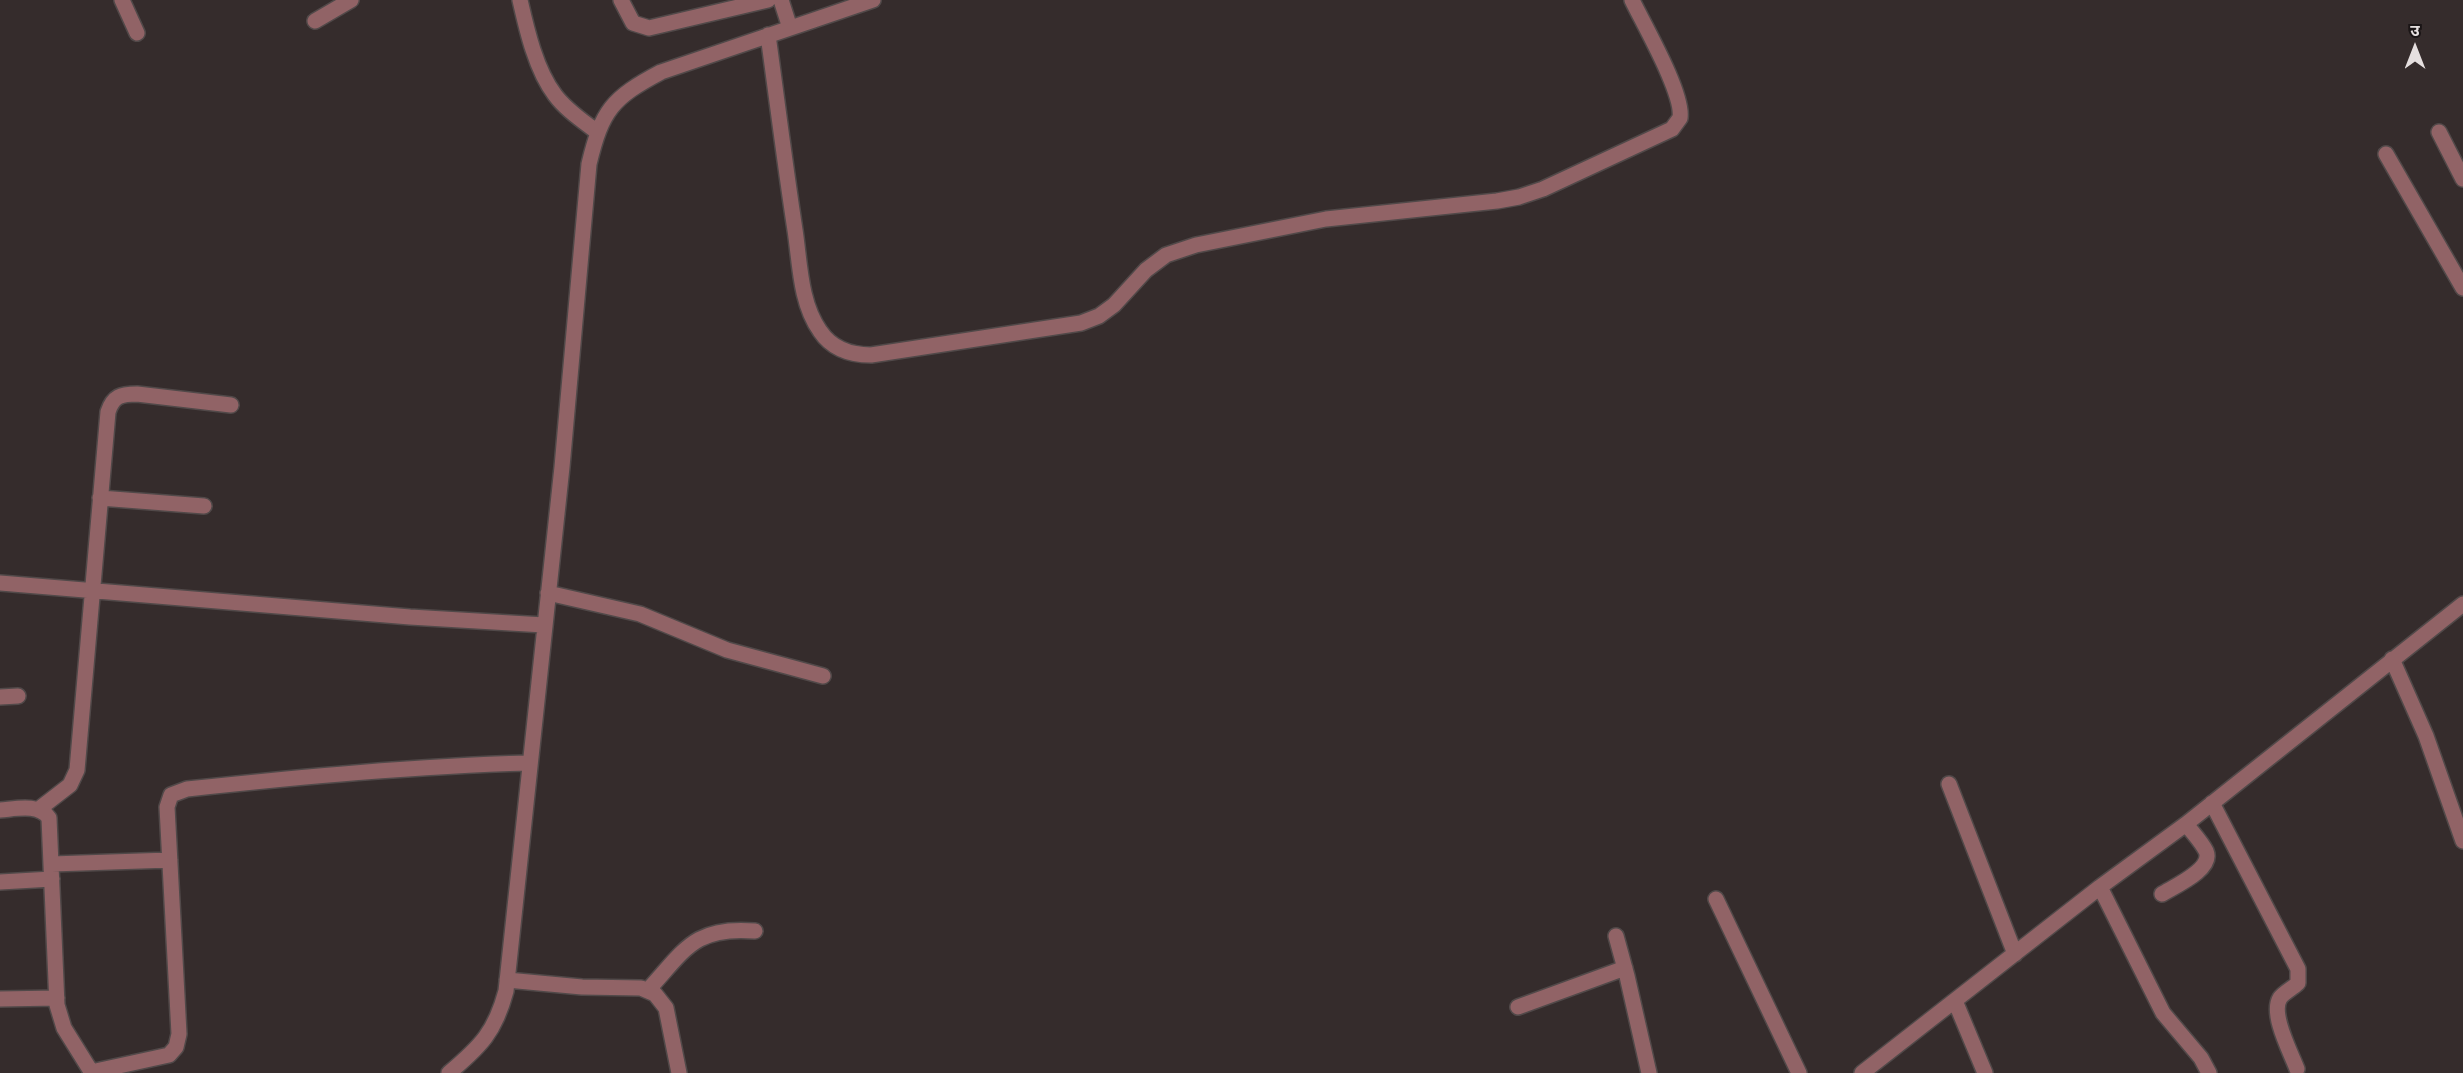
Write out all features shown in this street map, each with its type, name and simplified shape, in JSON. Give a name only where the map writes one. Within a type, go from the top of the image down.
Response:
[{"type":"street","points":[[122,0],[137,33]]},
{"type":"street","points":[[315,21],[351,0]]},
{"type":"street","points":[[520,0],[548,85],[563,105],[597,132]]},
{"type":"street","points":[[621,0],[629,19],[639,26],[649,28],[768,0]]},
{"type":"street","points":[[781,0],[790,28]]},
{"type":"street","points":[[448,1073],[474,1052],[490,1033],[500,1012],[507,980],[562,467],[589,164],[597,132],[610,108],[630,89],[661,72],[873,0]]},
{"type":"street","points":[[768,35],[807,304],[820,333],[831,344],[850,353],[871,355],[1080,323],[1099,316],[1114,305],[1146,270],[1166,255],[1196,245],[1326,219],[1497,201],[1543,189],[1672,129],[1680,118],[1680,103],[1632,0]]},
{"type":"street","points":[[2439,132],[2462,173]]},
{"type":"street","points":[[2386,154],[2463,288]]},
{"type":"street","points":[[39,809],[70,785],[77,770],[100,498],[108,412],[111,402],[116,397],[137,394],[231,405]]},
{"type":"street","points":[[100,498],[204,506]]},
{"type":"street","points":[[0,583],[372,614],[544,625]]},
{"type":"street","points":[[548,593],[640,614],[726,650],[823,676]]},
{"type":"street","points":[[1868,1071],[2100,887],[2193,834],[2218,815],[2392,659],[2463,604]]},
{"type":"street","points":[[2392,659],[2426,736],[2463,841]]},
{"type":"street","points":[[0,697],[18,696]]},
{"type":"street","points":[[0,810],[39,809],[49,818],[59,1015],[64,1028],[91,1072],[169,1055],[176,1047],[178,1034],[167,807],[171,795],[177,791],[349,773],[456,765],[529,763]]},
{"type":"street","points":[[1948,784],[2015,954]]},
{"type":"street","points":[[2218,815],[2298,969],[2298,983],[2283,995],[2277,1006],[2279,1021],[2297,1070]]},
{"type":"street","points":[[2162,894],[2205,866],[2207,855],[2193,834]]},
{"type":"street","points":[[0,882],[52,871],[170,860]]},
{"type":"street","points":[[2100,887],[2163,1013],[2195,1050],[2209,1073]]},
{"type":"street","points":[[1716,899],[1799,1073]]},
{"type":"street","points":[[648,990],[691,943],[703,936],[722,932],[755,931]]},
{"type":"street","points":[[1616,936],[1649,1073]]},
{"type":"street","points":[[1518,1007],[1625,968]]},
{"type":"street","points":[[507,980],[648,990],[661,999],[666,1008],[679,1073]]},
{"type":"street","points":[[0,999],[57,998]]},
{"type":"street","points":[[1955,1001],[1985,1073]]}]
